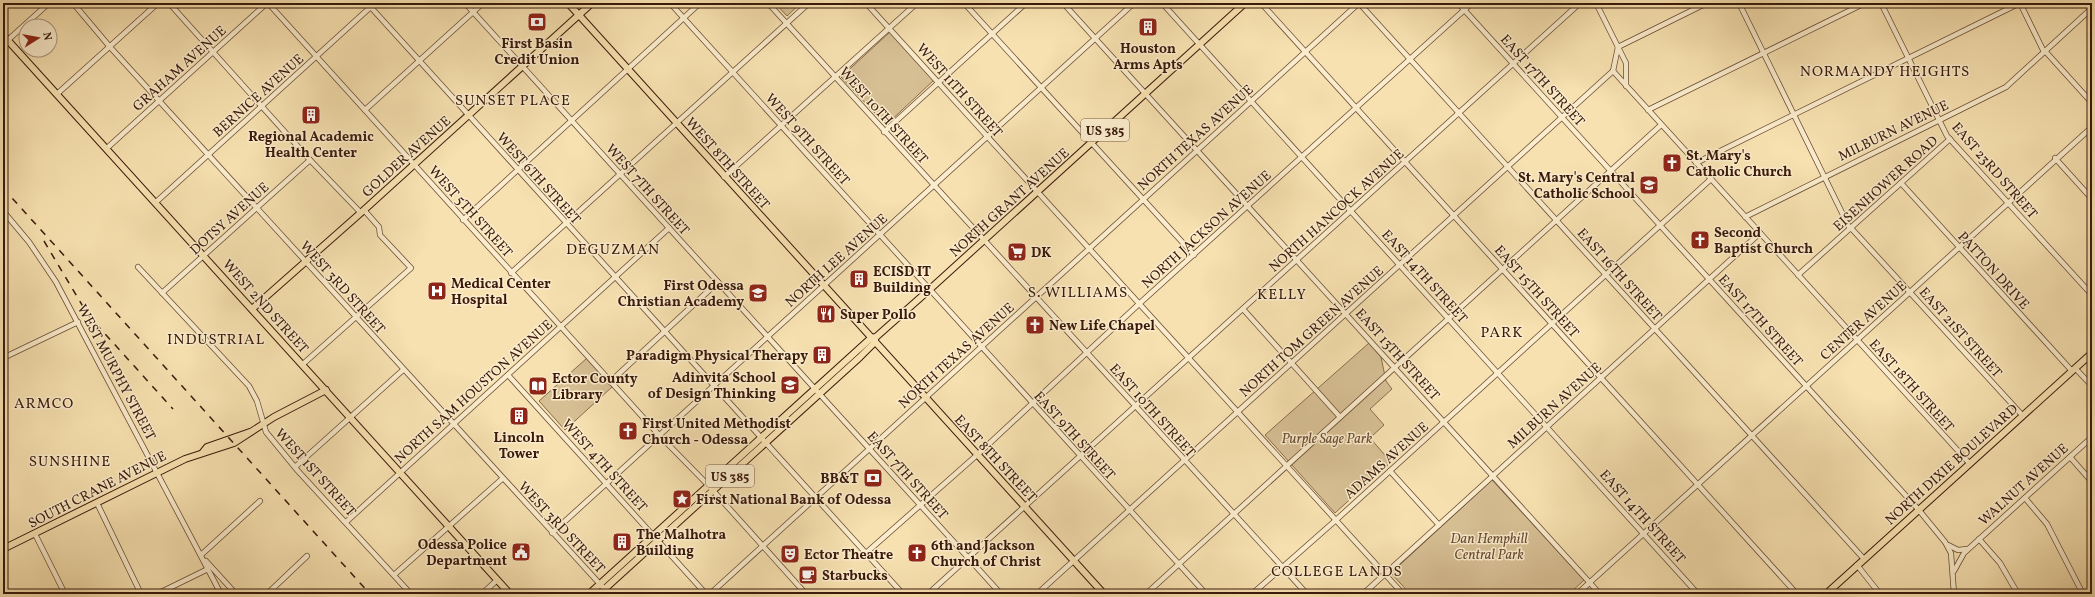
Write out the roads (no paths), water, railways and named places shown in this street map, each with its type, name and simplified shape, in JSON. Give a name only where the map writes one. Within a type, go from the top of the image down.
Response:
[{"type":"main road","name":"WEST 8TH STREET","points":[[568,3],[724,177],[874,339]]},
{"type":"main road","name":"GOLDER AVENUE","points":[[252,309],[306,263],[592,3]]},
{"type":"main road","name":"NORTH GRANT AVENUE","points":[[656,538],[713,491],[874,339],[984,241],[1245,3]]},
{"type":"main road","name":"WEST 2ND STREET","points":[[3,35],[510,594]]},
{"type":"main road","name":"EAST 8TH STREET","points":[[874,339],[925,398],[1104,594]]},
{"type":"main road","name":"NORTH DIXIE BOULEVARD","points":[[1826,594],[1918,509],[1970,464],[2092,353]]},
{"type":"main road","name":"SOUTH CRANE AVENUE","points":[[3,549],[97,504],[158,472],[203,452],[207,447],[250,432],[326,390]]},
{"type":"main road","name":"NORTH GRANT AVENUE","points":[[599,594],[708,486],[762,437],[818,391]]},
{"type":"main road","name":"NORTH GRANT AVENUE","points":[[589,594],[604,589]]},
{"type":"street","points":[[8,40],[49,3]]},
{"type":"street","name":"WEST 3RD STREET","points":[[73,3],[110,47],[604,589]]},
{"type":"street","points":[[57,94],[158,3]]},
{"type":"street","points":[[169,3],[310,160],[379,227],[380,235],[410,268],[303,364]]},
{"type":"street","name":"GRAHAM AVENUE","points":[[106,149],[267,3]]},
{"type":"street","name":"WEST 5TH STREET","points":[[267,3],[414,164],[462,220],[659,436],[713,491],[806,594]]},
{"type":"street","name":"WEST 6TH STREET","points":[[367,3],[903,594]]},
{"type":"street","name":"BERNICE AVENUE","points":[[154,203],[375,3]]},
{"type":"street","name":"WEST 7TH STREET","points":[[465,3],[818,391]]},
{"type":"street","points":[[365,110],[483,3]]},
{"type":"street","name":"WEST 9TH STREET","points":[[670,3],[929,290]]},
{"type":"street","points":[[462,220],[700,3]]},
{"type":"street","name":"WEST 10TH STREET","points":[[768,3],[984,241]]},
{"type":"street","points":[[511,273],[810,3]]},
{"type":"street","name":"WEST 11TH STREET","points":[[866,3],[1403,594]]},
{"type":"street","points":[[724,177],[917,3]]},
{"type":"street","points":[[964,3],[1194,256]]},
{"type":"street","points":[[884,132],[1026,3]]},
{"type":"street","name":"EAST 13TH STREET","points":[[1063,3],[1445,421],[1600,594]]},
{"type":"street","name":"NORTH LEE AVENUE","points":[[552,533],[1134,3]]},
{"type":"street","name":"EAST 14TH STREET","points":[[1162,3],[1698,594]]},
{"type":"street","name":"EAST 15TH STREET","points":[[1261,3],[1797,594]]},
{"type":"street","name":"NORTH TEXAS AVENUE","points":[[710,594],[762,545],[816,498],[1359,3]]},
{"type":"street","name":"EAST 16TH STREET","points":[[1359,3],[1864,559]]},
{"type":"street","name":"EAST 17TH STREET","points":[[1458,3],[1918,509],[1945,542],[1952,558],[1954,594]]},
{"type":"street","name":"NORTH JACKSON AVENUE","points":[[866,553],[919,504],[977,455],[1031,403],[1472,3]]},
{"type":"street","name":"NORTH HANCOCK AVENUE","points":[[928,594],[1580,3]]},
{"type":"street","points":[[1596,3],[1626,63],[1626,86]]},
{"type":"street","points":[[1618,47],[1707,3]]},
{"type":"street","name":"EAST 21ST STREET","points":[[1739,3],[1851,228],[2023,416]]},
{"type":"street","points":[[1648,110],[1865,3]]},
{"type":"street","name":"EAST 23RD STREET","points":[[1881,3],[1939,120],[1950,139],[2092,295]]},
{"type":"street","points":[[1696,163],[2020,3],[2045,52],[2092,103]]},
{"type":"street","points":[[2045,52],[2092,8]]},
{"type":"street","points":[[1613,71],[1618,47]]},
{"type":"street","name":"MILBURN AVENUE","points":[[1745,217],[2006,87],[2045,52]]},
{"type":"street","name":"EAST 18TH STREET","points":[[1613,71],[1970,464]]},
{"type":"street","name":"NORTH TOM GREEN AVENUE","points":[[1037,594],[1613,71]]},
{"type":"street","points":[[1146,594],[1661,125]]},
{"type":"street","name":"CENTER AVENUE","points":[[1576,594],[2008,203],[2055,158],[2092,127]]},
{"type":"street","name":"EISENHOWER ROAD","points":[[1798,275],[1950,139]]},
{"type":"street","points":[[2055,158],[2092,199]]},
{"type":"street","name":"DOTSY AVENUE","points":[[162,293],[310,160]]},
{"type":"street","name":"ADAMS AVENUE","points":[[1252,594],[1336,520],[1711,179]]},
{"type":"street","name":"PATTON DRIVE","points":[[1901,183],[1959,247],[2074,369],[2092,386]]},
{"type":"street","name":"WEST MURPHY STREET","points":[[3,211],[29,242],[53,278],[78,322],[202,556],[220,594]]},
{"type":"street","name":"NORTH SAM HOUSTON AVENUE","points":[[346,522],[669,228]]},
{"type":"street","name":"MILBURN AVENUE","points":[[1363,594],[1760,233]]},
{"type":"street","name":"EAST 10TH STREET","points":[[984,241],[1134,407],[1307,594]]},
{"type":"street","name":"WEST 1ST STREET","points":[[138,267],[251,390],[257,401],[262,424],[266,432],[295,467],[411,594]]},
{"type":"street","points":[[610,382],[718,282]]},
{"type":"street","name":"EAST 9TH STREET","points":[[929,290],[1206,594]]},
{"type":"street","points":[[1243,309],[1340,418]]},
{"type":"street","points":[[3,358],[78,322]]},
{"type":"street","points":[[295,467],[403,370]]},
{"type":"street","name":"WEST 4TH STREET","points":[[508,374],[706,594]]},
{"type":"street","name":"EAST 7TH STREET","points":[[818,391],[1001,594]]},
{"type":"street","name":"WALNUT AVENUE","points":[[1953,575],[1962,556],[1969,548],[2092,437]]},
{"type":"street","points":[[2070,457],[2092,482]]},
{"type":"street","points":[[1390,471],[1439,525]]},
{"type":"street","points":[[394,575],[502,478]]},
{"type":"street","points":[[2025,498],[2046,524],[2083,594]]},
{"type":"street","points":[[236,594],[202,556],[260,502]]},
{"type":"street","points":[[97,504],[142,594]]},
{"type":"street","points":[[35,534],[65,594]]},
{"type":"street","points":[[1979,539],[1999,562],[2018,594]]},
{"type":"street","points":[[1945,542],[1956,549],[1969,548]]},
{"type":"street","points":[[267,594],[307,556]]},
{"type":"street","points":[[1857,565],[1880,594]]},
{"type":"street","points":[[157,594],[208,569]]},
{"type":"street","points":[[482,594],[497,580]]},
{"type":"railway","points":[[3,188],[370,594]]},
{"type":"railway","points":[[44,241],[88,315],[173,409]]},
{"type":"place","name":"First Basin Credit Union","points":[[537,22]]},
{"type":"place","name":"Houston Arms Apts","points":[[1148,27]]},
{"type":"place","name":"Regional Academic Health Center","points":[[311,115]]},
{"type":"place","name":"St. Mary's Catholic Church","points":[[1672,163]]},
{"type":"place","name":"St. Mary's Central Catholic School","points":[[1649,185]]},
{"type":"place","name":"Second Baptist Church","points":[[1700,240]]},
{"type":"place","name":"DK","points":[[1017,252]]},
{"type":"place","name":"ECISD IT Building","points":[[859,279]]},
{"type":"place","name":"Medical Center Hospital","points":[[437,291]]},
{"type":"place","name":"First Odessa Christian Academy","points":[[758,293]]},
{"type":"place","name":"Super Pollo","points":[[826,314]]},
{"type":"place","name":"New Life Chapel","points":[[1035,325]]},
{"type":"place","name":"Paradigm Physical Therapy","points":[[822,355]]},
{"type":"place","name":"Adinvita School of Design Thinking","points":[[790,385]]},
{"type":"place","name":"Ector County Library","points":[[538,386]]},
{"type":"place","name":"Lincoln Tower","points":[[519,416]]},
{"type":"place","name":"First United Methodist Church - Odessa","points":[[628,431]]},
{"type":"place","name":"BB&T","points":[[873,478]]},
{"type":"place","name":"First National Bank of Odessa","points":[[682,499]]},
{"type":"place","name":"The Malhotra Building","points":[[622,542]]},
{"type":"place","name":"Odessa Police Department","points":[[521,552]]},
{"type":"place","name":"6th and Jackson Church of Christ","points":[[917,553]]},
{"type":"place","name":"Ector Theatre","points":[[790,554]]},
{"type":"place","name":"Starbucks","points":[[808,575]]},
{"type":"district","name":"NORMANDY HEIGHTS","points":[[1885,71]]},
{"type":"district","name":"SUNSET PLACE","points":[[513,100]]},
{"type":"district","name":"DEGUZMAN","points":[[613,249]]},
{"type":"district","name":"S. WILLIAMS","points":[[1078,292]]},
{"type":"district","name":"KELLY","points":[[1282,294]]},
{"type":"district","name":"PARK","points":[[1502,332]]},
{"type":"district","name":"INDUSTRIAL","points":[[216,339]]},
{"type":"district","name":"ARMCO","points":[[44,403]]},
{"type":"district","name":"SUNSHINE","points":[[70,461]]},
{"type":"district","name":"COLLEGE LANDS","points":[[1337,571]]},
{"type":"park label","name":"Purple Sage Park","points":[[1327,438]]},
{"type":"park label","name":"Dan Hemphill Central Park","points":[[1489,546]]}]
